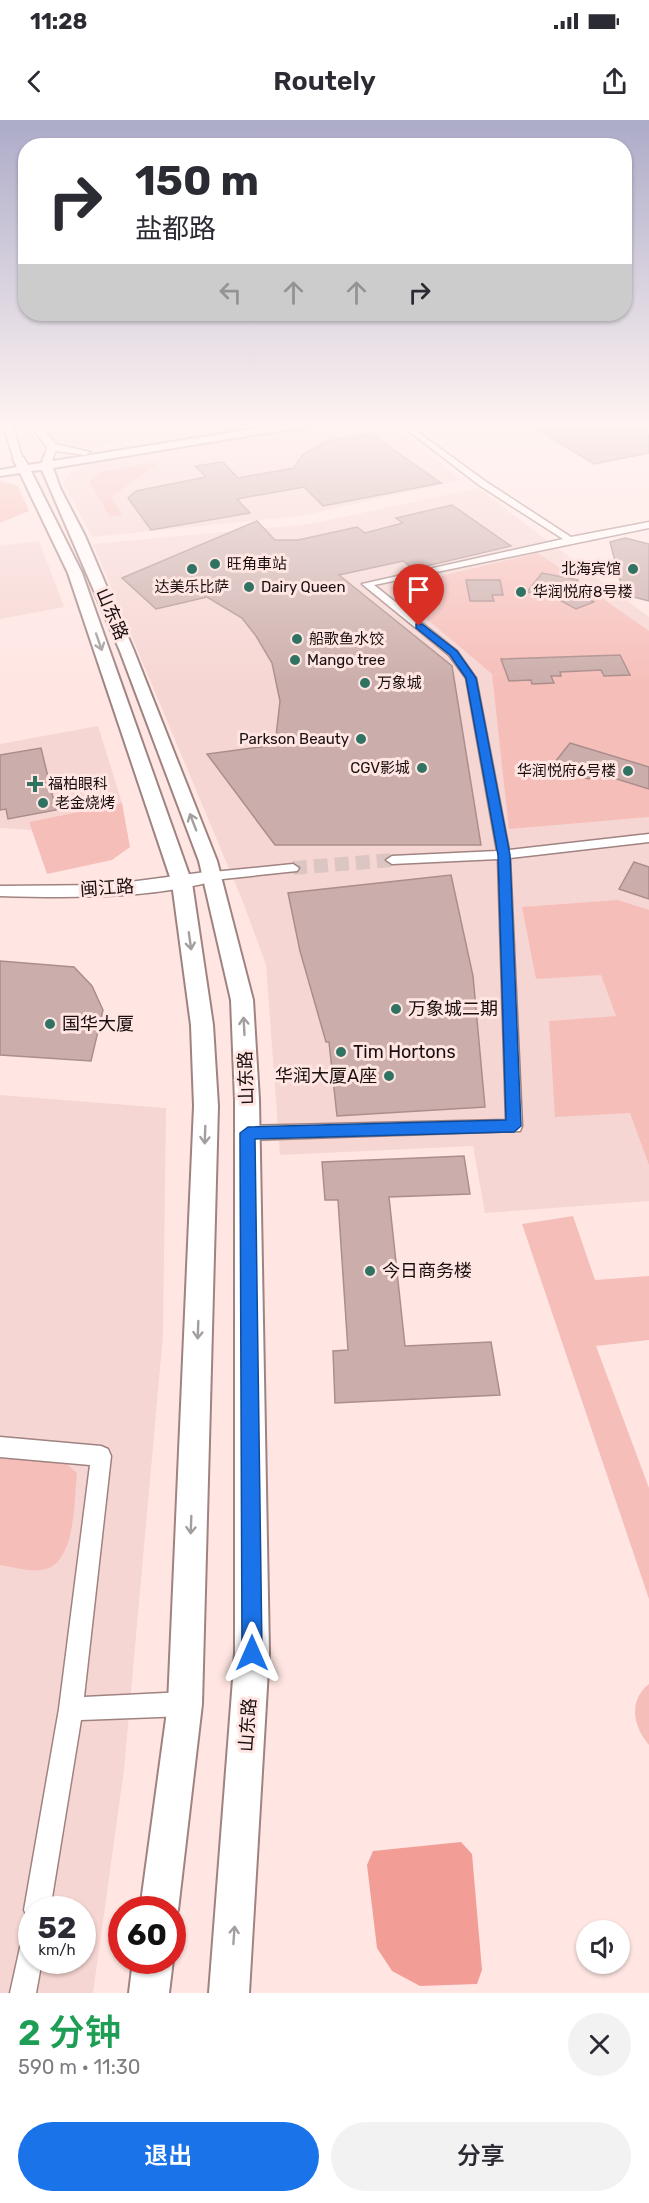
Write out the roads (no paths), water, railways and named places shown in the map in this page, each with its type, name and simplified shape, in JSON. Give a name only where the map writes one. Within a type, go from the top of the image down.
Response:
[{"type":"main road","name":"山东路","points":[[44,509],[75,573],[182,883],[201,1025],[207,1106],[184,1704],[161,1896]]},
{"type":"main road","name":"山东路","points":[[65,509],[79,536],[127,651],[213,876],[242,1000],[248,1133],[252,1653],[229,1993]]},
{"type":"main road","points":[[149,1993],[151,1974]]},
{"type":"street","points":[[523,509],[570,540]]},
{"type":"street","points":[[248,1133],[514,1126],[504,855],[471,678],[453,653],[367,584],[649,525]]},
{"type":"street","points":[[392,860],[504,855],[649,838]]},
{"type":"street","points":[[213,876],[293,868]]},
{"type":"street","name":"闽江路","points":[[0,891],[33,893],[182,883],[213,876]]},
{"type":"street","points":[[0,1447],[101,1456],[71,1709],[39,1896]]},
{"type":"street","points":[[71,1709],[184,1704]]},
{"type":"street","points":[[23,1993],[26,1974]]},
{"type":"tunnel","points":[[293,868],[392,860]]},
{"type":"place","name":"旺角車站","points":[[215,564]]},
{"type":"place","name":"达美乐比萨","points":[[192,569]]},
{"type":"place","name":"北海宾馆","points":[[633,569]]},
{"type":"place","name":"Dairy Queen","points":[[249,587]]},
{"type":"place","name":"华润悦府8号楼","points":[[521,592]]},
{"type":"place","name":"船歌鱼水饺","points":[[297,639]]},
{"type":"place","name":"Mango tree","points":[[295,660]]},
{"type":"place","name":"万象城","points":[[365,683]]},
{"type":"place","name":"Parkson Beauty","points":[[361,739]]},
{"type":"place","name":"CGV影城","points":[[422,768]]},
{"type":"place","name":"华润悦府6号楼","points":[[628,771]]},
{"type":"place","name":"福柏眼科","points":[[35,784]]},
{"type":"place","name":"老金烧烤","points":[[43,803]]},
{"type":"place","name":"万象城二期","points":[[396,1009]]},
{"type":"place","name":"国华大厦","points":[[50,1024]]},
{"type":"place","name":"Tim Hortons","points":[[341,1052]]},
{"type":"place","name":"华润大厦A座","points":[[389,1076]]},
{"type":"place","name":"今日商务楼","points":[[370,1271]]}]
